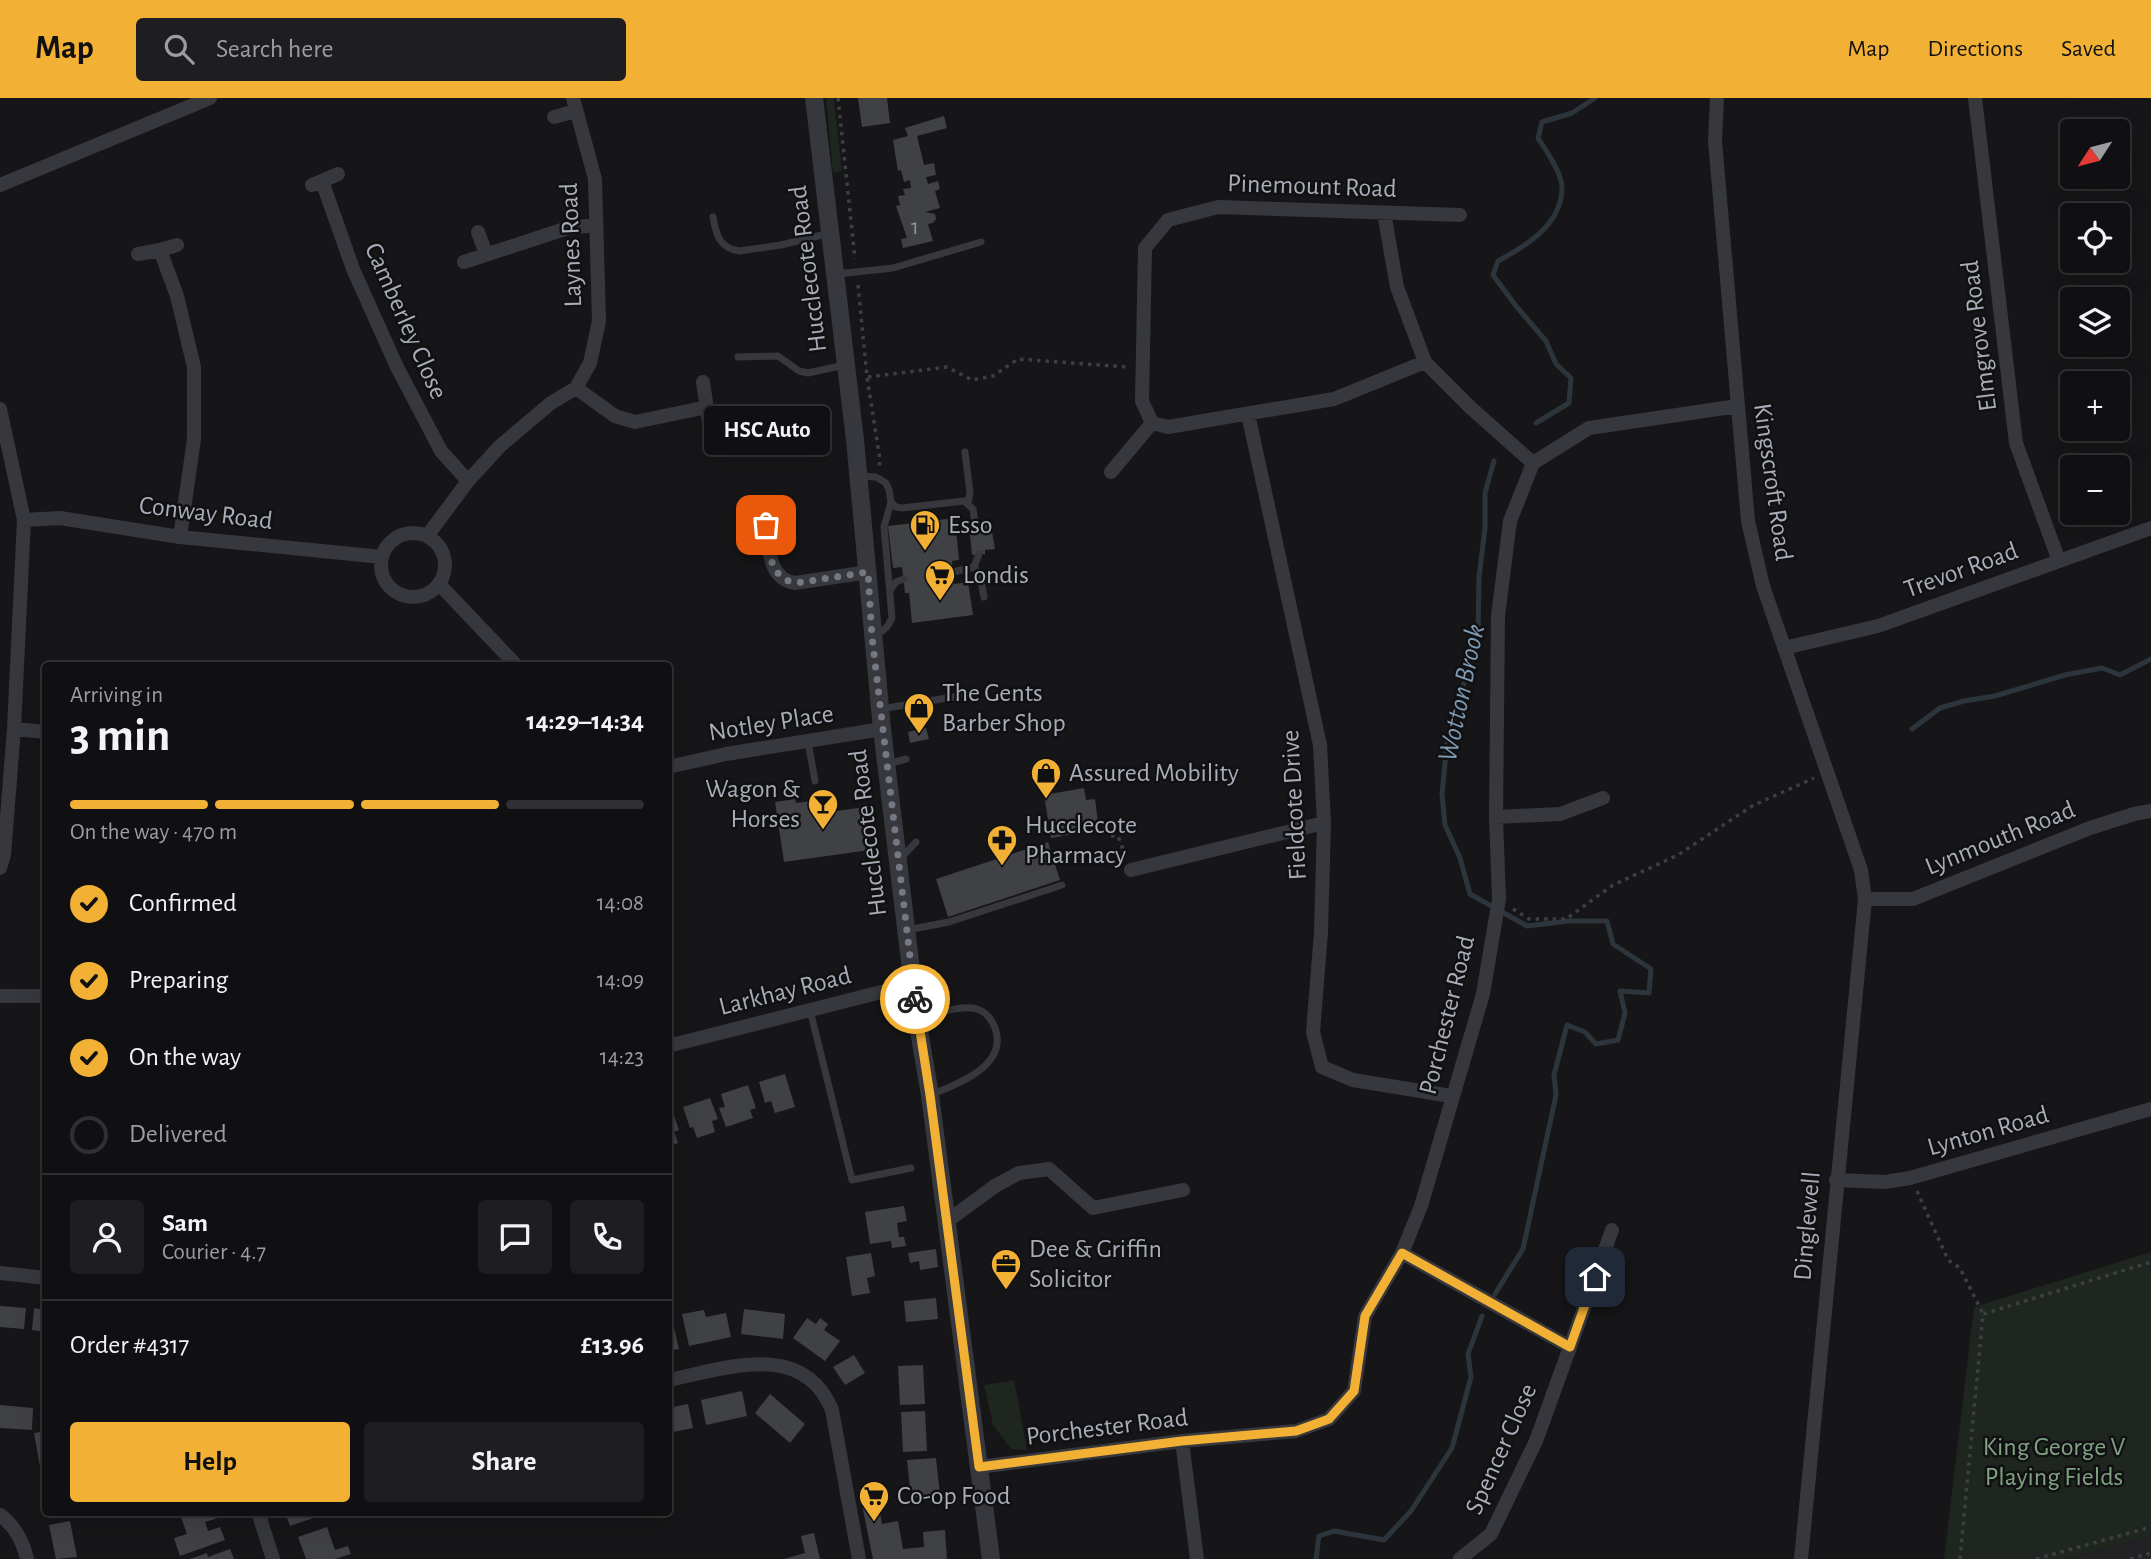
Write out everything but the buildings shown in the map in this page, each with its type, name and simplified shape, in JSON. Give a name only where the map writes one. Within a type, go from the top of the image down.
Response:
[{"type":"street","points":[[0,185],[210,98]]},
{"type":"street","name":"Hucclecote Road","points":[[814,98],[858,476],[882,729],[917,1019],[930,1095],[991,1559]]},
{"type":"street","name":"Kingscroft Road","points":[[1717,98],[1715,141],[1748,521],[1763,586],[1861,870],[1865,899]]},
{"type":"street","name":"Elmgrove Road","points":[[1975,98],[2016,443],[2059,561]]},
{"type":"street","points":[[554,117],[574,104]]},
{"type":"street","name":"Laynes Road","points":[[574,104],[595,179],[599,321],[590,363],[576,388]]},
{"type":"street","name":"Camberley Close","points":[[338,174],[317,183],[353,269],[397,367],[441,451],[468,481]]},
{"type":"street","name":"Pinemount Road","points":[[1152,423],[1142,401],[1145,248],[1168,220],[1218,207],[1460,215]]},
{"type":"street","points":[[1384,213],[1397,287],[1425,362],[1471,408],[1533,463],[1589,428],[1738,406]]},
{"type":"street","points":[[464,262],[568,228],[596,225]]},
{"type":"street","points":[[478,232],[486,254]]},
{"type":"street","points":[[138,254],[177,245]]},
{"type":"street","points":[[160,250],[177,296],[194,367],[194,439],[180,537]]},
{"type":"street","points":[[1111,472],[1152,423],[1168,427],[1334,399],[1425,362]]},
{"type":"street","points":[[703,382],[709,424]]},
{"type":"street","points":[[427,536],[468,481],[500,446],[551,403],[576,388],[615,416],[635,422],[707,407]]},
{"type":"street","points":[[0,409],[24,520],[14,729],[4,855],[0,868]]},
{"type":"street","name":"Fieldcote Drive","points":[[1248,414],[1320,745],[1324,823],[1321,932],[1313,1031],[1322,1067],[1353,1080],[1451,1096]]},
{"type":"street","name":"Porchester Road","points":[[979,1467],[1182,1441],[1296,1431],[1329,1419],[1354,1391],[1365,1316],[1402,1253],[1420,1206],[1483,994],[1498,906],[1498,616],[1510,521],[1533,463]]},
{"type":"street","name":"Conway Road","points":[[24,520],[60,518],[180,537],[382,557]]},
{"type":"street","points":[[766,525],[773,566],[776,573],[788,582],[868,572]]},
{"type":"street","name":"Trevor Road","points":[[1784,648],[1878,626],[2151,528]]},
{"type":"street","points":[[415,533],[427,536],[440,547],[446,569],[439,584],[428,594],[408,597],[396,592],[385,580],[382,557],[390,543],[398,537],[415,533]]},
{"type":"street","points":[[439,584],[513,662]]},
{"type":"street","points":[[14,729],[42,732]]},
{"type":"street","name":"Notley Place","points":[[672,766],[726,754],[882,729]]},
{"type":"street","points":[[1496,817],[1560,814],[1603,798]]},
{"type":"street","name":"Lynmouth Road","points":[[1865,899],[1913,899],[2090,828],[2151,811]]},
{"type":"street","points":[[1131,870],[1324,823]]},
{"type":"street","name":"Dinglewell","points":[[1801,1559],[1865,899]]},
{"type":"street","name":"Larkhay Road","points":[[672,1045],[913,984]]},
{"type":"street","points":[[0,996],[42,996]]},
{"type":"street","name":"Lynton Road","points":[[1836,1180],[1885,1182],[1910,1178],[2151,1109]]},
{"type":"street","points":[[946,1222],[995,1186],[1020,1173],[1049,1170],[1093,1208],[1183,1190]]},
{"type":"street","name":"Spencer Close","points":[[1460,1559],[1491,1534],[1536,1441],[1612,1230]]},
{"type":"street","points":[[1402,1253],[1570,1347]]},
{"type":"street","points":[[0,1273],[42,1278]]},
{"type":"street","points":[[672,1379],[761,1364],[792,1369],[813,1381],[828,1399],[832,1410],[859,1559]]},
{"type":"street","points":[[1182,1441],[1197,1559]]},
{"type":"street","points":[[0,1515],[9,1522],[23,1543],[27,1559]]},
{"type":"street","points":[[259,1516],[274,1559]]},
{"type":"lane","points":[[713,217],[720,242],[732,250],[781,245],[830,233]]},
{"type":"lane","points":[[836,274],[893,268],[982,242]]},
{"type":"lane","points":[[738,357],[778,356],[799,371],[807,373],[846,365]]},
{"type":"lane","points":[[965,452],[970,492],[968,503]]},
{"type":"lane","points":[[858,476],[870,475],[882,480],[889,490],[891,502],[884,527],[892,618],[880,634],[872,637]]},
{"type":"lane","points":[[891,502],[902,508],[960,501],[968,503],[973,509],[975,524]]},
{"type":"lane","points":[[974,567],[979,554]]},
{"type":"lane","points":[[953,572],[974,567]]},
{"type":"lane","points":[[974,567],[981,575],[984,597]]},
{"type":"lane","points":[[891,590],[896,582],[904,579]]},
{"type":"lane","points":[[880,709],[965,695]]},
{"type":"lane","points":[[808,742],[815,781]]},
{"type":"lane","points":[[887,764],[906,759]]},
{"type":"lane","points":[[898,860],[916,842]]},
{"type":"lane","points":[[907,930],[949,922],[1062,886]]},
{"type":"lane","points":[[917,1019],[966,1008],[978,1009],[987,1015],[998,1037],[997,1046],[981,1069],[957,1085],[930,1095]]},
{"type":"lane","points":[[810,1010],[852,1180],[911,1168]]},
{"type":"path","points":[[867,377],[947,367],[972,380],[993,376],[1018,359],[1143,368]]},
{"type":"path","points":[[1498,906],[1528,919],[1566,919],[1613,885],[1678,855],[1752,806],[1829,772]]},
{"type":"path","points":[[1111,836],[1118,836],[1131,870]]},
{"type":"path","points":[[1910,1178],[1948,1260],[1960,1268],[1983,1314],[1960,1559]]},
{"type":"path","points":[[1983,1314],[2151,1262]]},
{"type":"path","points":[[2036,1559],[2151,1527]]},
{"type":"path","points":[[2130,1559],[2151,1553]]},
{"type":"shaded area","points":[[2151,1537],[2151,1559],[2067,1559]]},
{"type":"green space","points":[[826,98],[834,98],[842,171],[833,173]]},
{"type":"green space","name":"King George V Playing Fields","points":[[2151,1252],[2151,1537],[2067,1559],[1944,1559],[1974,1307]]},
{"type":"green space","points":[[1014,1380],[1027,1450],[1011,1449],[993,1425],[984,1385]]},
{"type":"waterway","name":"Wotton Brook","points":[[1536,423],[1569,403],[1571,378],[1556,364],[1546,341],[1493,275],[1498,261],[1521,248],[1550,222],[1560,200],[1562,187],[1559,175],[1538,138],[1542,122],[1572,113],[1595,98]]},
{"type":"waterway","name":"Wotton Brook","points":[[1494,461],[1485,493],[1478,635],[1447,743],[1442,794],[1445,825],[1460,858],[1470,894],[1527,926],[1569,921],[1607,921],[1613,944],[1651,969],[1649,993],[1620,991],[1625,1013],[1618,1040],[1596,1044],[1585,1032],[1567,1025],[1554,1075],[1556,1095],[1523,1249],[1495,1294]]},
{"type":"waterway","points":[[1912,729],[1940,708],[2102,668],[2120,675],[2151,659]]},
{"type":"waterway","name":"Wotton Brook","points":[[1316,1559],[1319,1536],[1334,1531],[1384,1540],[1411,1511],[1452,1448],[1471,1377],[1468,1354],[1482,1316]]},
{"type":"way so far","points":[[766,525],[773,566],[776,573],[788,582],[868,572],[882,729],[915,999]]},
{"type":"place","name":"HSC Auto","points":[[766,525]]},
{"type":"place","name":"Esso","points":[[925,552]]},
{"type":"place","name":"Londis","points":[[940,602]]},
{"type":"place","name":"The Gents Barber Shop","points":[[919,735]]},
{"type":"place","name":"Assured Mobility","points":[[1046,800]]},
{"type":"place","name":"Wagon & Horses","points":[[823,831]]},
{"type":"place","name":"Hucclecote Pharmacy","points":[[1002,867]]},
{"type":"place","name":"Dee & Griffin Solicitor","points":[[1006,1291]]},
{"type":"place","name":"Co-op Food","points":[[874,1523]]},
{"type":"route","points":[[915,999],[979,1467],[1182,1441],[1296,1431],[1329,1419],[1354,1391],[1365,1316],[1402,1253],[1570,1347],[1595,1277]]}]
